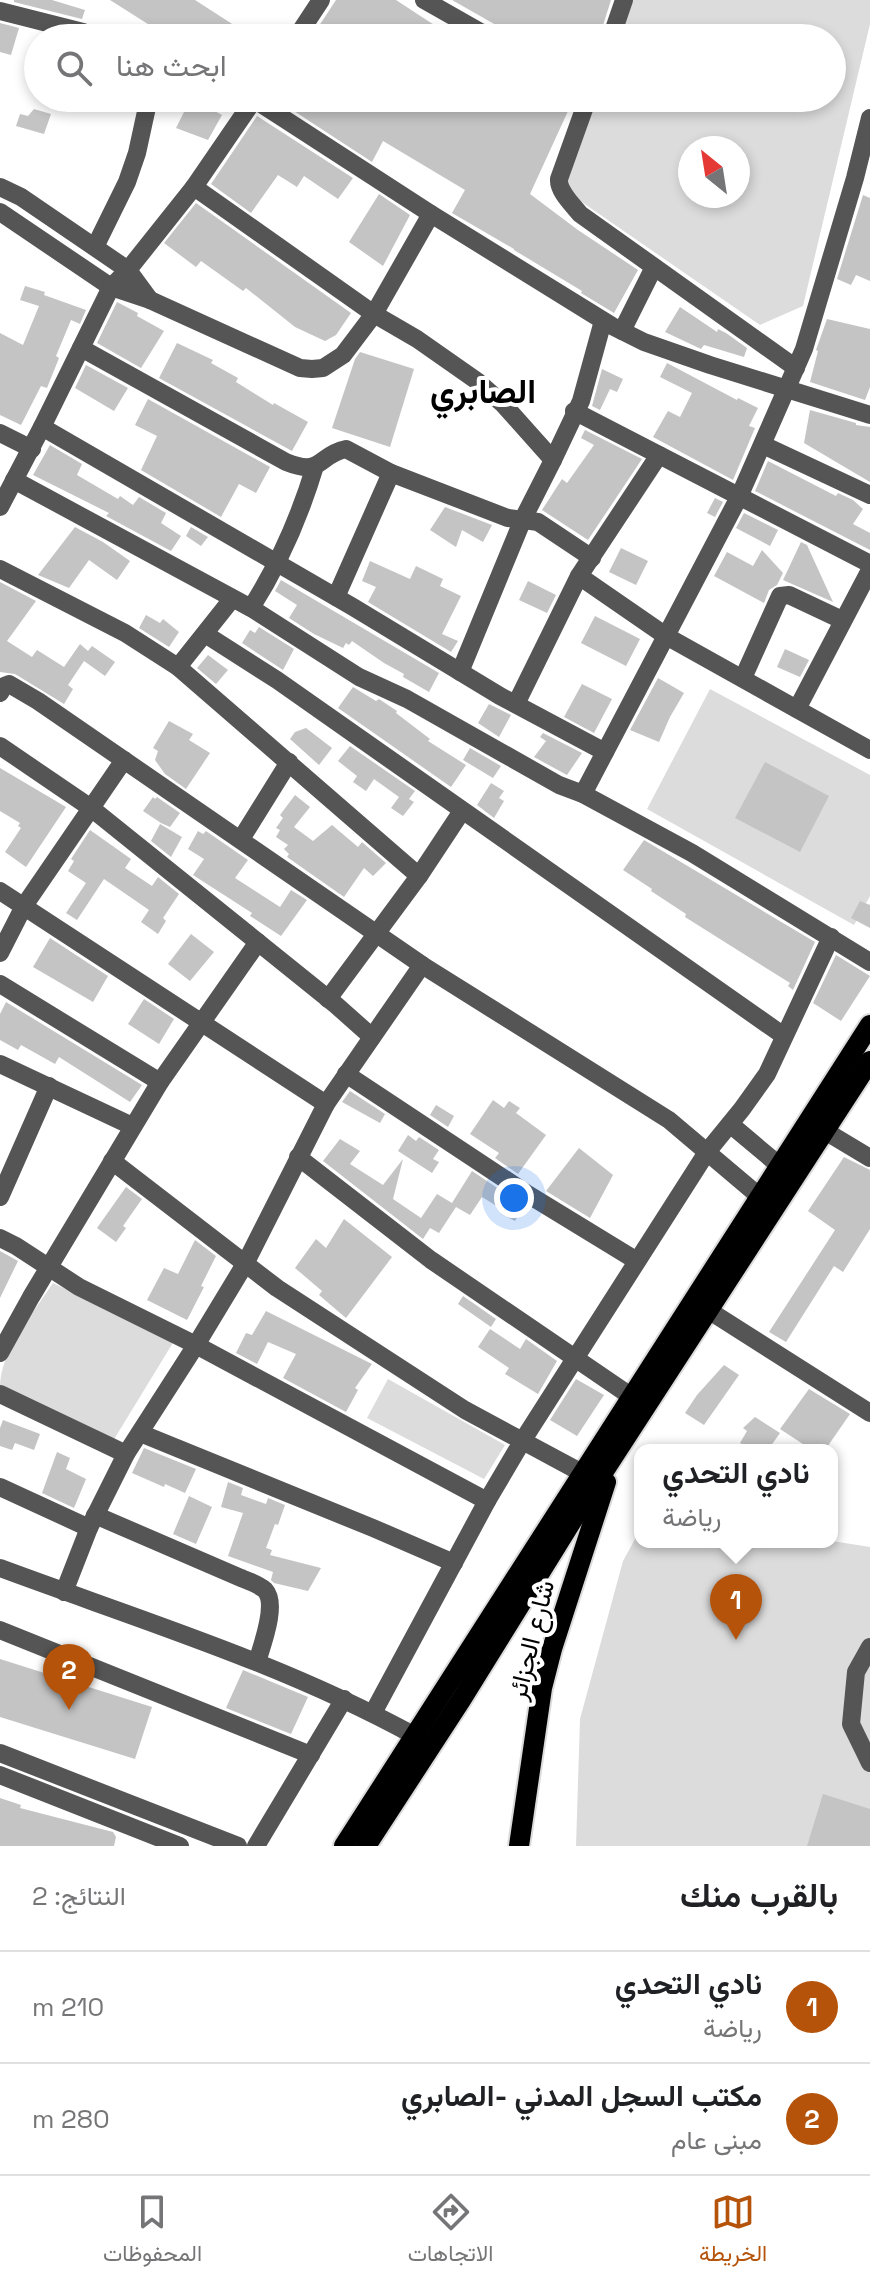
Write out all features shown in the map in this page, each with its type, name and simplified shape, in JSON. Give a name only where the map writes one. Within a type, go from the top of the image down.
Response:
[{"type":"main road","points":[[344,1846],[870,1025]]},
{"type":"main road","points":[[366,1846],[580,1508],[870,1061]]},
{"type":"main road","name":"شارع الجزائر","points":[[519,1846],[542,1688],[565,1603],[617,1452]]},
{"type":"main road","name":"شارع الجزائر","points":[[508,1846],[537,1656],[580,1508],[589,1465]]},
{"type":"street","points":[[305,24],[320,0]]},
{"type":"street","points":[[424,0],[466,24]]},
{"type":"street","points":[[616,24],[624,0]]},
{"type":"street","points":[[0,11],[51,24]]},
{"type":"street","points":[[95,247],[127,182],[146,112]]},
{"type":"street","points":[[0,507],[32,449],[111,287],[194,187],[245,112]]},
{"type":"street","points":[[275,112],[431,214],[622,331],[684,356],[870,415]]},
{"type":"street","points":[[583,112],[559,185],[580,214],[796,368]]},
{"type":"street","points":[[583,794],[739,497],[796,368],[862,182],[870,118]]},
{"type":"street","points":[[0,187],[21,197],[128,270],[150,300]]},
{"type":"street","points":[[194,187],[374,314],[417,339],[477,381],[503,404],[553,460]]},
{"type":"street","points":[[0,212],[111,287],[150,300],[300,368],[312,369],[323,368],[343,355],[374,314],[431,214]]},
{"type":"street","points":[[622,331],[654,267]]},
{"type":"street","points":[[460,672],[523,519],[581,401],[603,321]]},
{"type":"street","points":[[81,348],[299,468],[315,466],[335,452],[346,449],[391,473],[508,518],[538,522],[592,558]]},
{"type":"street","points":[[574,411],[870,567],[797,709]]},
{"type":"street","points":[[42,427],[460,672],[605,752]]},
{"type":"street","points":[[0,433],[32,449]]},
{"type":"street","points":[[763,445],[870,495]]},
{"type":"street","points":[[516,704],[579,576],[659,455]]},
{"type":"street","points":[[251,608],[277,563],[315,466]]},
{"type":"street","points":[[336,597],[391,473]]},
{"type":"street","points":[[14,480],[251,608],[359,677],[407,699],[539,774],[583,794],[692,853],[870,962]]},
{"type":"street","points":[[0,569],[125,633],[178,667],[419,876]]},
{"type":"street","points":[[579,576],[666,636],[870,750]]},
{"type":"street","points":[[743,678],[780,596],[789,595],[842,620]]},
{"type":"street","points":[[178,667],[232,599]]},
{"type":"street","points":[[205,634],[277,680],[784,1036]]},
{"type":"street","points":[[0,693],[7,684],[17,688],[422,965],[669,1120],[760,1197]]},
{"type":"street","points":[[0,746],[91,808],[372,1037]]},
{"type":"street","points":[[0,953],[24,906],[124,760]]},
{"type":"street","points":[[241,839],[289,762]]},
{"type":"street","points":[[328,999],[419,876],[462,811]]},
{"type":"street","points":[[0,891],[326,1104]]},
{"type":"street","points":[[373,1713],[523,1440],[707,1152],[767,1074],[831,937]]},
{"type":"street","points":[[0,1353],[132,1126],[258,942]]},
{"type":"street","points":[[64,1592],[92,1521],[126,1454],[245,1264],[326,1104],[422,965]]},
{"type":"street","points":[[0,984],[160,1082]]},
{"type":"street","points":[[0,1064],[132,1126]]},
{"type":"street","points":[[346,1074],[529,1195],[637,1261]]},
{"type":"street","points":[[0,1197],[49,1086]]},
{"type":"street","points":[[730,1124],[780,1166]]},
{"type":"street","points":[[825,1131],[870,1158]]},
{"type":"street","points":[[298,1157],[431,1260],[632,1397]]},
{"type":"street","points":[[112,1161],[277,1288],[465,1410],[523,1440],[589,1465]]},
{"type":"street","points":[[0,1238],[79,1287],[196,1345],[487,1501]]},
{"type":"street","points":[[708,1310],[870,1413]]},
{"type":"street","points":[[0,1394],[126,1454]]},
{"type":"street","points":[[140,1433],[454,1563]]},
{"type":"street","points":[[0,1487],[241,1578],[264,1590],[271,1601],[257,1662]]},
{"type":"street","points":[[0,1568],[257,1662],[344,1699],[415,1736]]},
{"type":"street","points":[[0,1630],[311,1755]]},
{"type":"street","points":[[870,1647],[856,1672],[851,1724],[870,1763]]},
{"type":"street","points":[[256,1846],[344,1699]]},
{"type":"street","points":[[0,1753],[238,1846]]},
{"type":"street","points":[[0,1775],[143,1840],[180,1846]]},
{"type":"shaded area","points":[[627,0],[870,0],[870,24],[803,306],[760,325],[560,187],[587,112],[846,112],[846,24],[618,24]]},
{"type":"shaded area","points":[[710,689],[870,775],[870,896],[854,925],[647,809]]},
{"type":"shaded area","points":[[53,1283],[174,1341],[113,1441],[0,1388],[1,1374],[11,1346]]},
{"type":"shaded area","points":[[388,1379],[505,1445],[484,1479],[367,1418]]},
{"type":"shaded area","points":[[634,1541],[634,1548],[838,1548],[838,1542],[870,1547],[870,1846],[576,1846],[580,1719],[623,1561]]},
{"type":"building","points":[[14,0],[52,0],[85,10],[82,19]]},
{"type":"building","points":[[110,0],[195,0],[232,24],[148,24]]},
{"type":"building","points":[[336,0],[396,0],[433,24],[320,24]]},
{"type":"building","points":[[452,0],[611,0],[603,24],[494,24]]},
{"type":"building","points":[[0,23],[19,28],[11,55],[0,52]]},
{"type":"building","points":[[31,112],[51,114],[44,134],[16,126],[20,114],[28,116]]},
{"type":"building","points":[[184,112],[217,112],[222,115],[208,140],[176,128]]},
{"type":"building","points":[[295,112],[568,112],[530,194],[638,270],[614,313],[452,213],[465,190],[383,141],[372,162]]},
{"type":"building","points":[[257,116],[353,178],[338,199],[304,176],[297,187],[278,175],[251,213],[211,184]]},
{"type":"building","points":[[379,194],[410,215],[383,266],[349,242]]},
{"type":"building","points":[[863,195],[870,198],[870,281],[856,275],[851,285],[837,279]]},
{"type":"building","points":[[196,203],[351,313],[336,335],[325,341],[295,327],[246,288],[243,291],[201,261],[196,267],[164,243]]},
{"type":"building","points":[[25,286],[86,310],[80,324],[71,320],[47,388],[41,386],[21,425],[0,415],[0,333],[23,345],[39,306],[20,300]]},
{"type":"building","points":[[117,302],[164,331],[141,368],[97,343]]},
{"type":"building","points":[[680,307],[747,348],[744,357],[704,345],[701,349],[665,332]]},
{"type":"building","points":[[827,319],[870,329],[870,387],[865,400],[810,382],[816,350]]},
{"type":"building","points":[[177,343],[213,360],[211,363],[238,378],[236,382],[308,422],[292,451],[159,378]]},
{"type":"building","points":[[360,352],[414,369],[390,447],[332,428]]},
{"type":"building","points":[[667,363],[758,408],[749,426],[755,428],[733,480],[653,437],[668,411],[680,417],[692,393],[660,377]]},
{"type":"building","points":[[86,365],[128,388],[114,411],[75,388]]},
{"type":"building","points":[[602,369],[623,379],[617,392],[610,389],[600,410],[592,406]]},
{"type":"building","points":[[148,399],[270,467],[256,493],[239,484],[221,517],[141,470],[157,436],[135,425]]},
{"type":"building","points":[[810,410],[870,427],[870,482],[804,443]]},
{"type":"building","points":[[585,430],[642,459],[588,540],[542,510],[562,479],[567,483],[594,445],[581,438]]},
{"type":"building","points":[[50,445],[82,464],[77,475],[118,499],[120,496],[133,505],[139,497],[166,513],[161,523],[181,536],[171,551],[106,516],[109,513],[33,475]]},
{"type":"building","points":[[768,461],[836,496],[838,493],[853,500],[863,509],[853,524],[870,533],[870,550],[755,491]]},
{"type":"building","points":[[715,498],[723,502],[715,517],[707,513]]},
{"type":"building","points":[[445,507],[492,525],[483,542],[462,530],[456,547],[430,530]]},
{"type":"building","points":[[744,513],[778,530],[770,546],[736,528]]},
{"type":"building","points":[[75,527],[130,561],[117,580],[89,560],[69,588],[38,575]]},
{"type":"building","points":[[191,527],[208,537],[201,546],[186,536]]},
{"type":"building","points":[[801,542],[807,545],[833,602],[783,580]]},
{"type":"building","points":[[621,548],[648,561],[636,585],[609,572]]},
{"type":"building","points":[[762,550],[783,573],[777,585],[769,590],[764,603],[714,576],[727,552],[753,566]]},
{"type":"building","points":[[370,561],[410,579],[416,566],[443,579],[440,586],[461,596],[442,634],[458,641],[451,652],[368,602],[376,587],[362,581]]},
{"type":"building","points":[[281,580],[439,673],[429,692],[352,641],[343,648],[289,618],[297,605],[275,591]]},
{"type":"building","points":[[528,581],[556,595],[547,613],[519,600]]},
{"type":"building","points":[[0,582],[36,601],[7,641],[32,657],[37,650],[64,667],[80,644],[88,651],[92,646],[115,662],[105,676],[84,661],[68,685],[73,689],[64,704],[15,674],[0,672]]},
{"type":"building","points":[[146,615],[160,623],[163,619],[179,632],[169,647],[139,628]]},
{"type":"building","points":[[595,616],[640,639],[626,666],[581,643]]},
{"type":"building","points":[[259,627],[294,649],[283,670],[242,643],[250,630],[255,633]]},
{"type":"building","points":[[785,649],[809,660],[800,677],[777,667]]},
{"type":"building","points":[[208,655],[228,670],[216,684],[197,668]]},
{"type":"building","points":[[658,678],[684,693],[659,742],[630,730]]},
{"type":"building","points":[[582,684],[612,699],[594,733],[564,717]]},
{"type":"building","points":[[353,687],[397,711],[430,739],[428,741],[466,765],[451,787],[338,708]]},
{"type":"building","points":[[489,704],[511,715],[499,737],[478,723]]},
{"type":"building","points":[[169,721],[193,734],[189,740],[210,753],[186,789],[165,774],[155,760],[158,751],[153,748]]},
{"type":"building","points":[[306,728],[332,748],[319,765],[290,739],[295,732]]},
{"type":"building","points":[[543,733],[582,753],[567,775],[534,757],[546,741],[540,737]]},
{"type":"building","points":[[350,746],[415,791],[409,799],[414,802],[403,816],[391,808],[399,797],[374,779],[366,791],[353,782],[357,776],[338,761]]},
{"type":"building","points":[[470,748],[501,766],[493,778],[463,760]]},
{"type":"building","points":[[765,762],[829,796],[800,852],[735,818]]},
{"type":"building","points":[[0,768],[66,807],[26,867],[5,852],[21,828],[18,826],[20,823],[0,811]]},
{"type":"building","points":[[491,783],[504,791],[499,798],[504,801],[494,818],[477,805]]},
{"type":"building","points":[[295,795],[310,807],[294,827],[313,841],[332,825],[358,847],[362,842],[386,863],[373,876],[364,868],[344,897],[287,857],[289,854],[284,849],[288,845],[276,837],[280,830],[276,828],[283,818],[280,815]]},
{"type":"building","points":[[153,797],[180,813],[170,827],[143,811]]},
{"type":"building","points":[[160,824],[182,837],[171,857],[151,841]]},
{"type":"building","points":[[90,830],[131,859],[125,868],[152,886],[158,877],[179,894],[163,918],[166,921],[158,934],[141,922],[149,910],[104,879],[77,920],[66,913],[86,883],[68,871],[74,861],[71,859]]},
{"type":"building","points":[[198,831],[203,834],[206,831],[248,860],[235,878],[280,907],[291,890],[307,900],[281,936],[193,875],[204,859],[188,849]]},
{"type":"building","points":[[644,840],[815,942],[793,990],[788,986],[790,983],[685,917],[686,914],[623,870]]},
{"type":"building","points":[[860,901],[870,905],[870,928],[851,918]]},
{"type":"building","points":[[191,934],[214,952],[190,981],[168,964]]},
{"type":"building","points":[[50,938],[108,976],[93,1002],[33,967]]},
{"type":"building","points":[[836,955],[870,976],[841,1021],[813,1003]]},
{"type":"building","points":[[144,999],[174,1019],[159,1044],[128,1024]]},
{"type":"building","points":[[6,1002],[142,1085],[130,1102],[59,1057],[55,1064],[21,1045],[18,1050],[0,1040],[0,1014]]},
{"type":"building","points":[[350,1091],[385,1114],[380,1123],[342,1102]]},
{"type":"building","points":[[493,1100],[504,1108],[509,1101],[520,1108],[516,1113],[546,1135],[518,1174],[495,1158],[499,1153],[470,1134]]},
{"type":"building","points":[[436,1105],[454,1116],[448,1127],[430,1115]]},
{"type":"building","points":[[408,1135],[416,1141],[419,1137],[439,1150],[433,1159],[439,1162],[432,1173],[398,1151]]},
{"type":"building","points":[[340,1139],[360,1151],[350,1164],[383,1185],[403,1159],[393,1199],[421,1218],[437,1194],[452,1203],[472,1171],[524,1206],[515,1221],[501,1214],[503,1210],[482,1197],[470,1215],[456,1207],[439,1233],[430,1228],[423,1239],[323,1161]]},
{"type":"building","points":[[579,1148],[613,1175],[590,1218],[546,1191]]},
{"type":"building","points":[[844,1157],[870,1170],[870,1229],[843,1272],[834,1266],[786,1342],[769,1332],[835,1230],[808,1211]]},
{"type":"building","points":[[126,1187],[142,1199],[116,1242],[97,1228]]},
{"type":"building","points":[[344,1219],[392,1257],[346,1318],[319,1295],[322,1291],[295,1268],[316,1239],[326,1248]]},
{"type":"building","points":[[195,1240],[216,1256],[187,1320],[147,1300],[164,1268],[178,1274]]},
{"type":"building","points":[[0,1251],[18,1261],[0,1298]]},
{"type":"building","points":[[463,1296],[496,1319],[491,1327],[458,1304]]},
{"type":"building","points":[[266,1311],[372,1364],[355,1388],[358,1390],[346,1412],[283,1378],[296,1354],[268,1342],[257,1364],[236,1353],[246,1333],[252,1335]]},
{"type":"building","points":[[490,1329],[520,1349],[526,1339],[557,1361],[538,1394],[505,1374],[509,1368],[478,1347]]},
{"type":"building","points":[[724,1365],[739,1375],[704,1425],[685,1413]]},
{"type":"building","points":[[576,1379],[604,1395],[577,1436],[550,1420]]},
{"type":"building","points":[[809,1389],[850,1414],[829,1444],[803,1444],[780,1429]]},
{"type":"building","points":[[755,1417],[780,1433],[772,1444],[742,1444],[747,1431],[743,1428]]},
{"type":"building","points":[[3,1420],[40,1434],[34,1450],[15,1443],[12,1450],[0,1446]]},
{"type":"building","points":[[144,1448],[196,1469],[185,1493],[132,1473]]},
{"type":"building","points":[[57,1452],[70,1458],[66,1469],[86,1479],[74,1508],[42,1493]]},
{"type":"building","points":[[228,1482],[243,1488],[241,1495],[266,1504],[268,1498],[285,1505],[266,1548],[272,1550],[270,1555],[321,1568],[308,1591],[274,1583],[271,1580],[273,1572],[228,1556],[243,1513],[221,1507]]},
{"type":"building","points":[[189,1496],[212,1507],[196,1544],[173,1534]]},
{"type":"building","points":[[0,1659],[152,1707],[135,1759],[0,1717]]},
{"type":"building","points":[[243,1670],[308,1697],[291,1734],[226,1708]]},
{"type":"building","points":[[823,1794],[870,1809],[870,1846],[807,1846]]},
{"type":"building","points":[[0,1798],[21,1805],[20,1808],[113,1832],[116,1837],[114,1846],[0,1846]]},
{"type":"place","name":"نادي التحدي","points":[[736,1640]]},
{"type":"place","name":"مكتب السجل المدني -الصابري","points":[[69,1710]]},
{"type":"district","name":"الصابري","points":[[483,391]]}]
